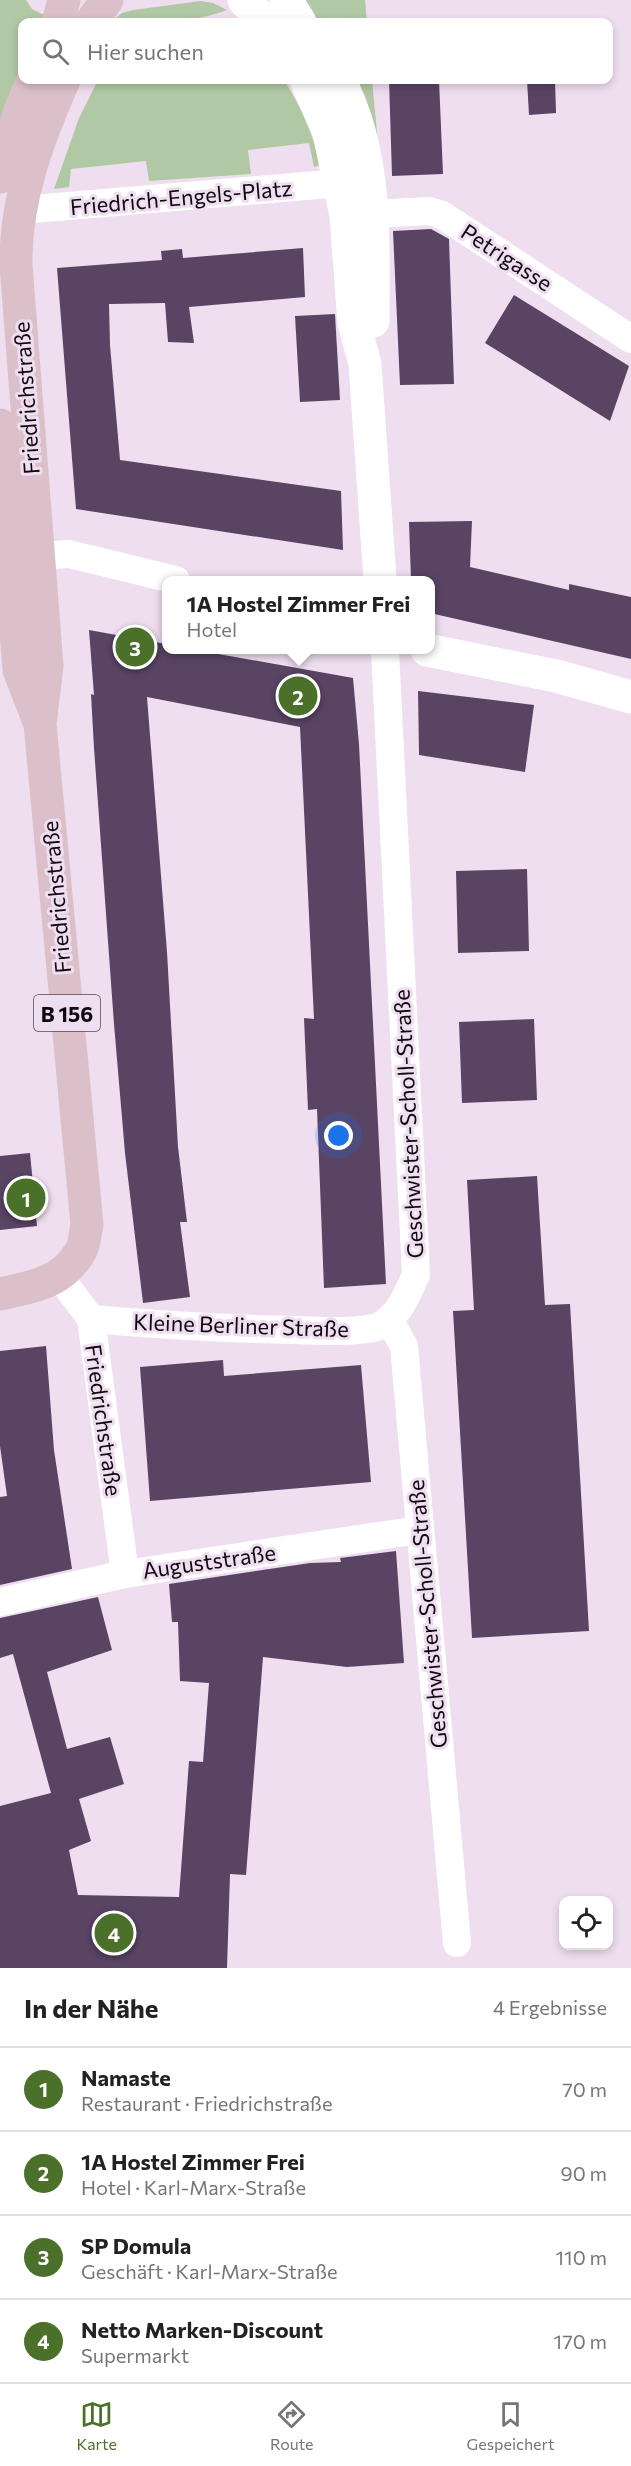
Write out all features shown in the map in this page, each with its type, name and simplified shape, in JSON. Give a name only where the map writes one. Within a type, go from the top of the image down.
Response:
[{"type":"main road","points":[[59,18],[64,0]]},
{"type":"main road","points":[[94,18],[107,0]]},
{"type":"main road","points":[[244,0],[262,18]]},
{"type":"main road","points":[[286,0],[297,18]]},
{"type":"main road","points":[[0,177],[20,110],[31,84]]},
{"type":"main road","name":"Friedrichstraße","points":[[0,1294],[44,1284],[59,1276],[81,1251],[87,1225],[40,724],[46,666],[16,265],[17,228],[38,139],[61,84]]},
{"type":"main road","points":[[308,84],[327,125],[346,216],[354,323],[365,364],[380,576]]},
{"type":"main road","points":[[341,84],[352,105],[361,132],[371,214],[373,325],[365,364]]},
{"type":"main road","name":"Friedrichstraße","points":[[0,425],[4,531],[19,670],[40,724]]},
{"type":"main road","points":[[435,652],[556,676],[631,697]]},
{"type":"street","name":"Friedrich-Engels-Platz","points":[[21,210],[340,183]]},
{"type":"street","name":"Petrigasse","points":[[371,214],[423,211],[442,215],[631,339]]},
{"type":"street","points":[[38,556],[69,555],[162,577]]},
{"type":"street","name":"Geschwister-Scholl-Straße","points":[[385,654],[416,1275],[403,1304],[389,1319],[404,1346],[457,1943]]},
{"type":"street","name":"Friedrichstraße","points":[[59,1276],[91,1320],[125,1574]]},
{"type":"street","name":"Kleine Berliner Straße","points":[[91,1320],[196,1328],[335,1331],[378,1327],[389,1319]]},
{"type":"street","name":"Auguststraße","points":[[0,1602],[125,1574],[419,1530]]},
{"type":"green space","points":[[0,0],[26,0],[32,9],[44,15],[43,18],[18,18],[18,80],[0,126]]},
{"type":"green space","points":[[301,0],[365,0],[367,18],[312,18]]},
{"type":"green space","points":[[201,1],[213,3],[227,10],[194,18],[116,18],[122,13]]},
{"type":"green space","points":[[96,84],[286,84],[306,121],[320,165],[314,167],[309,143],[248,150],[251,174],[149,181],[146,161],[71,169],[69,187],[54,189],[79,118]]},
{"type":"green space","points":[[353,84],[372,84],[379,153]]},
{"type":"building","points":[[389,84],[439,84],[443,174],[392,176]]},
{"type":"building","points":[[527,84],[555,84],[556,113],[529,115]]},
{"type":"building","points":[[431,229],[449,239],[454,384],[400,385],[393,231]]},
{"type":"building","points":[[303,248],[305,297],[189,307],[194,343],[168,342],[165,303],[109,304],[110,345],[120,460],[341,491],[343,550],[76,509],[57,268],[162,260],[161,251],[182,249],[183,258]]},
{"type":"building","points":[[514,295],[629,366],[610,421],[485,343]]},
{"type":"building","points":[[335,314],[340,400],[300,402],[295,316]]},
{"type":"building","points":[[472,521],[470,567],[569,590],[569,584],[631,597],[631,659],[435,614],[435,576],[411,576],[409,522]]},
{"type":"building","points":[[89,630],[162,643],[162,654],[218,654],[353,678],[359,744],[386,1284],[324,1288],[317,1109],[308,1110],[304,1018],[314,1019],[300,727],[147,697],[167,952],[178,1147],[187,1222],[180,1222],[190,1297],[143,1303],[125,1153],[114,1024],[94,748],[91,694],[94,695]]},
{"type":"building","points":[[418,691],[534,705],[525,772],[419,755]]},
{"type":"building","points":[[527,869],[529,951],[458,953],[456,871]]},
{"type":"building","points":[[534,1019],[537,1100],[462,1103],[459,1022]]},
{"type":"building","points":[[30,1153],[37,1226],[0,1230],[0,1156]]},
{"type":"building","points":[[537,1176],[545,1305],[570,1304],[589,1631],[472,1638],[453,1311],[474,1310],[467,1180]]},
{"type":"building","points":[[46,1346],[54,1450],[72,1569],[0,1585],[0,1497],[7,1496],[0,1446],[0,1351]]},
{"type":"building","points":[[223,1360],[224,1376],[361,1365],[371,1482],[150,1501],[140,1367]]},
{"type":"building","points":[[396,1551],[404,1663],[347,1667],[263,1657],[246,1875],[230,1874],[227,1968],[0,1968],[0,1806],[51,1793],[13,1654],[0,1658],[0,1618],[98,1597],[112,1650],[47,1672],[67,1749],[110,1737],[124,1784],[79,1799],[91,1841],[69,1850],[78,1895],[179,1897],[189,1761],[203,1762],[209,1683],[180,1681],[178,1622],[172,1622],[169,1584],[310,1563],[341,1562],[340,1558]]},
{"type":"place","name":"SP Domula","points":[[135,647]]},
{"type":"place","name":"1A Hostel Zimmer Frei","points":[[298,696]]},
{"type":"place","name":"Namaste","points":[[26,1198]]},
{"type":"place","name":"Netto Marken-Discount","points":[[114,1933]]}]
